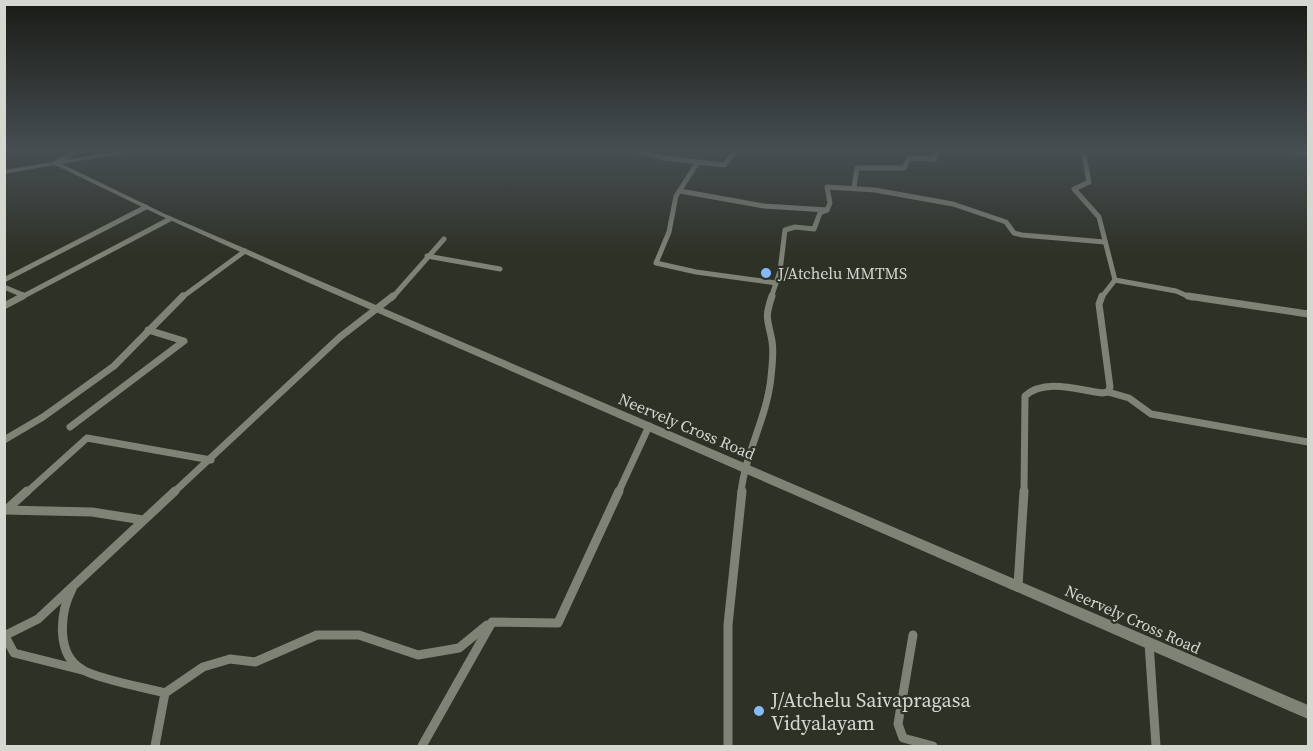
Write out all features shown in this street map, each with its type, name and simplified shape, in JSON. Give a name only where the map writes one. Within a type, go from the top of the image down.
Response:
[{"type":"street","name":"Neervely Cross Road","points":[[101,185],[170,219],[1308,712]]},
{"type":"street","points":[[684,185],[676,196],[669,232],[656,263],[696,272],[776,283]]},
{"type":"street","points":[[1082,185],[1074,189],[1099,217],[1115,280]]},
{"type":"street","points":[[728,747],[728,625],[744,467],[763,417],[771,378],[772,341],[766,322],[776,283],[785,230],[795,227],[814,229],[820,213],[827,210],[830,202],[827,187],[854,187],[953,204],[1006,222],[1010,224],[1014,233],[1022,235],[1105,242]]},
{"type":"street","points":[[680,191],[764,206],[827,210]]},
{"type":"street","points":[[4,278],[146,207]]},
{"type":"street","points":[[4,306],[170,219]]},
{"type":"street","points":[[165,693],[14,653],[5,636],[38,619],[143,520],[211,460],[340,337],[390,300],[426,256],[444,239]]},
{"type":"street","points":[[4,440],[43,417],[114,366],[187,292],[245,251]]},
{"type":"street","points":[[426,256],[501,268]]},
{"type":"street","points":[[1115,280],[1176,291],[1195,299],[1308,314]]},
{"type":"street","points":[[1108,392],[1110,387],[1099,304],[1102,294],[1115,280]]},
{"type":"street","points":[[4,287],[23,295]]},
{"type":"street","points":[[70,427],[184,341],[148,330]]},
{"type":"street","points":[[1018,586],[1024,504],[1026,428],[1023,409],[1025,396],[1034,388],[1047,386],[1108,392],[1129,398],[1151,414],[1308,442]]},
{"type":"street","points":[[155,747],[165,693],[203,667],[230,659],[255,662],[317,635],[359,635],[418,655],[459,648],[492,622],[558,623],[649,426]]},
{"type":"street","points":[[5,510],[87,438],[211,460]]},
{"type":"street","points":[[5,510],[92,512],[143,520]]},
{"type":"street","points":[[76,582],[64,604],[61,634],[71,657],[82,670]]},
{"type":"street","points":[[422,747],[492,622]]},
{"type":"street","points":[[913,635],[898,724],[903,738],[933,747]]},
{"type":"street","points":[[1149,643],[1156,747]]},
{"type":"place","name":"J/Atchelu MMTMS","points":[[766,273]]},
{"type":"place","name":"J/Atchelu Saivapragasa Vidyalayam","points":[[759,711]]}]
